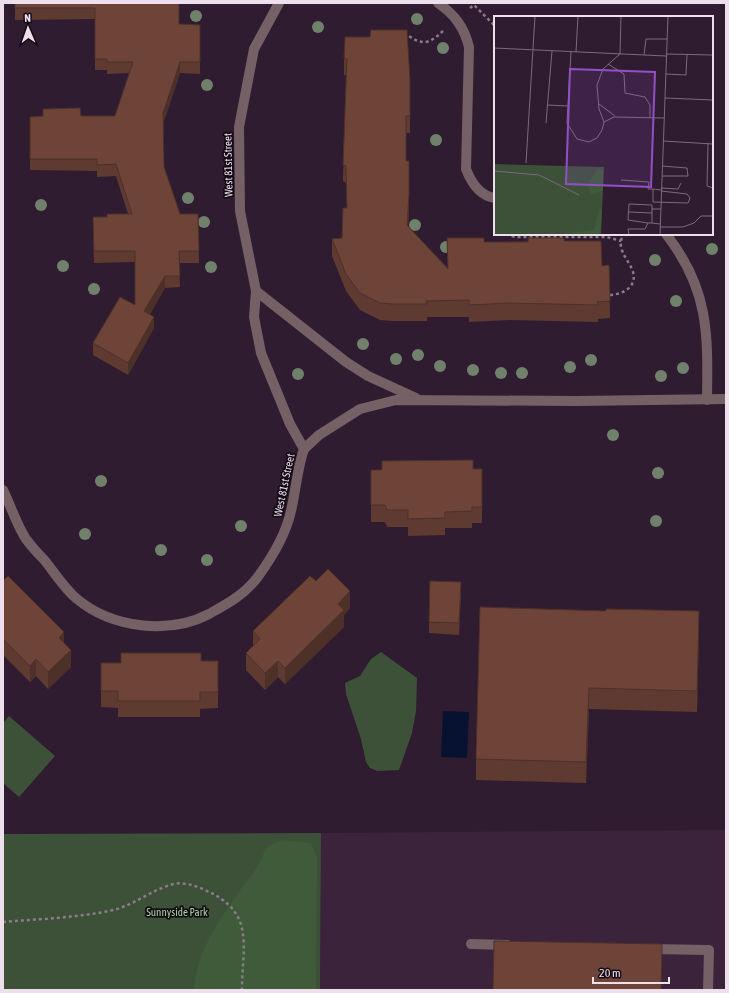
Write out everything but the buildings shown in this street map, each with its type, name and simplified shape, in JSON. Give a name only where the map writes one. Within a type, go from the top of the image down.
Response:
[{"type":"street","name":"West 81st Street","points":[[3,490],[24,535],[78,599],[101,614],[118,621],[149,626],[184,624],[199,619],[239,597],[257,578],[288,524],[300,461],[304,449],[290,424],[261,353],[254,317],[256,291],[240,211],[239,127],[254,49],[279,3]]},
{"type":"street","points":[[438,3],[457,19],[464,29],[469,46],[466,169],[473,184],[485,195],[494,198]]},
{"type":"street","points":[[667,235],[692,275],[702,306],[708,344],[707,400]]},
{"type":"street","points":[[256,291],[346,362],[368,376],[418,399]]},
{"type":"street","points":[[304,449],[319,435],[360,409],[384,402],[418,399],[577,401],[726,399]]},
{"type":"street","points":[[471,944],[517,945]]},
{"type":"street","points":[[641,948],[710,950],[708,990]]},
{"type":"path","points":[[467,11],[474,5],[494,25]]},
{"type":"path","points":[[402,32],[416,42],[421,43],[434,39],[445,29]]},
{"type":"path","points":[[509,235],[515,237],[607,237],[621,241]]},
{"type":"path","points":[[610,295],[620,294],[627,290],[633,280],[632,269],[623,256],[621,241],[624,235]]},
{"type":"path","points":[[3,922],[109,911],[135,902],[171,884],[193,885],[221,900],[239,917],[245,942],[242,990]]},
{"type":"shaded area","points":[[726,830],[726,990],[320,990],[321,833]]},
{"type":"green space","points":[[381,652],[417,678],[416,711],[412,733],[399,770],[377,771],[370,768],[366,762],[361,739],[346,694],[345,683],[360,676],[371,659]]},
{"type":"green space","points":[[9,716],[55,756],[19,797],[3,783],[3,723]]},
{"type":"green space","name":"Sunnyside Park","points":[[321,833],[320,990],[3,990],[3,834]]},
{"type":"green space","points":[[283,840],[311,843],[317,857],[316,990],[194,990],[200,961],[218,923],[244,884],[254,872],[269,845]]},
{"type":"water","points":[[443,711],[469,712],[467,758],[441,757]]}]
